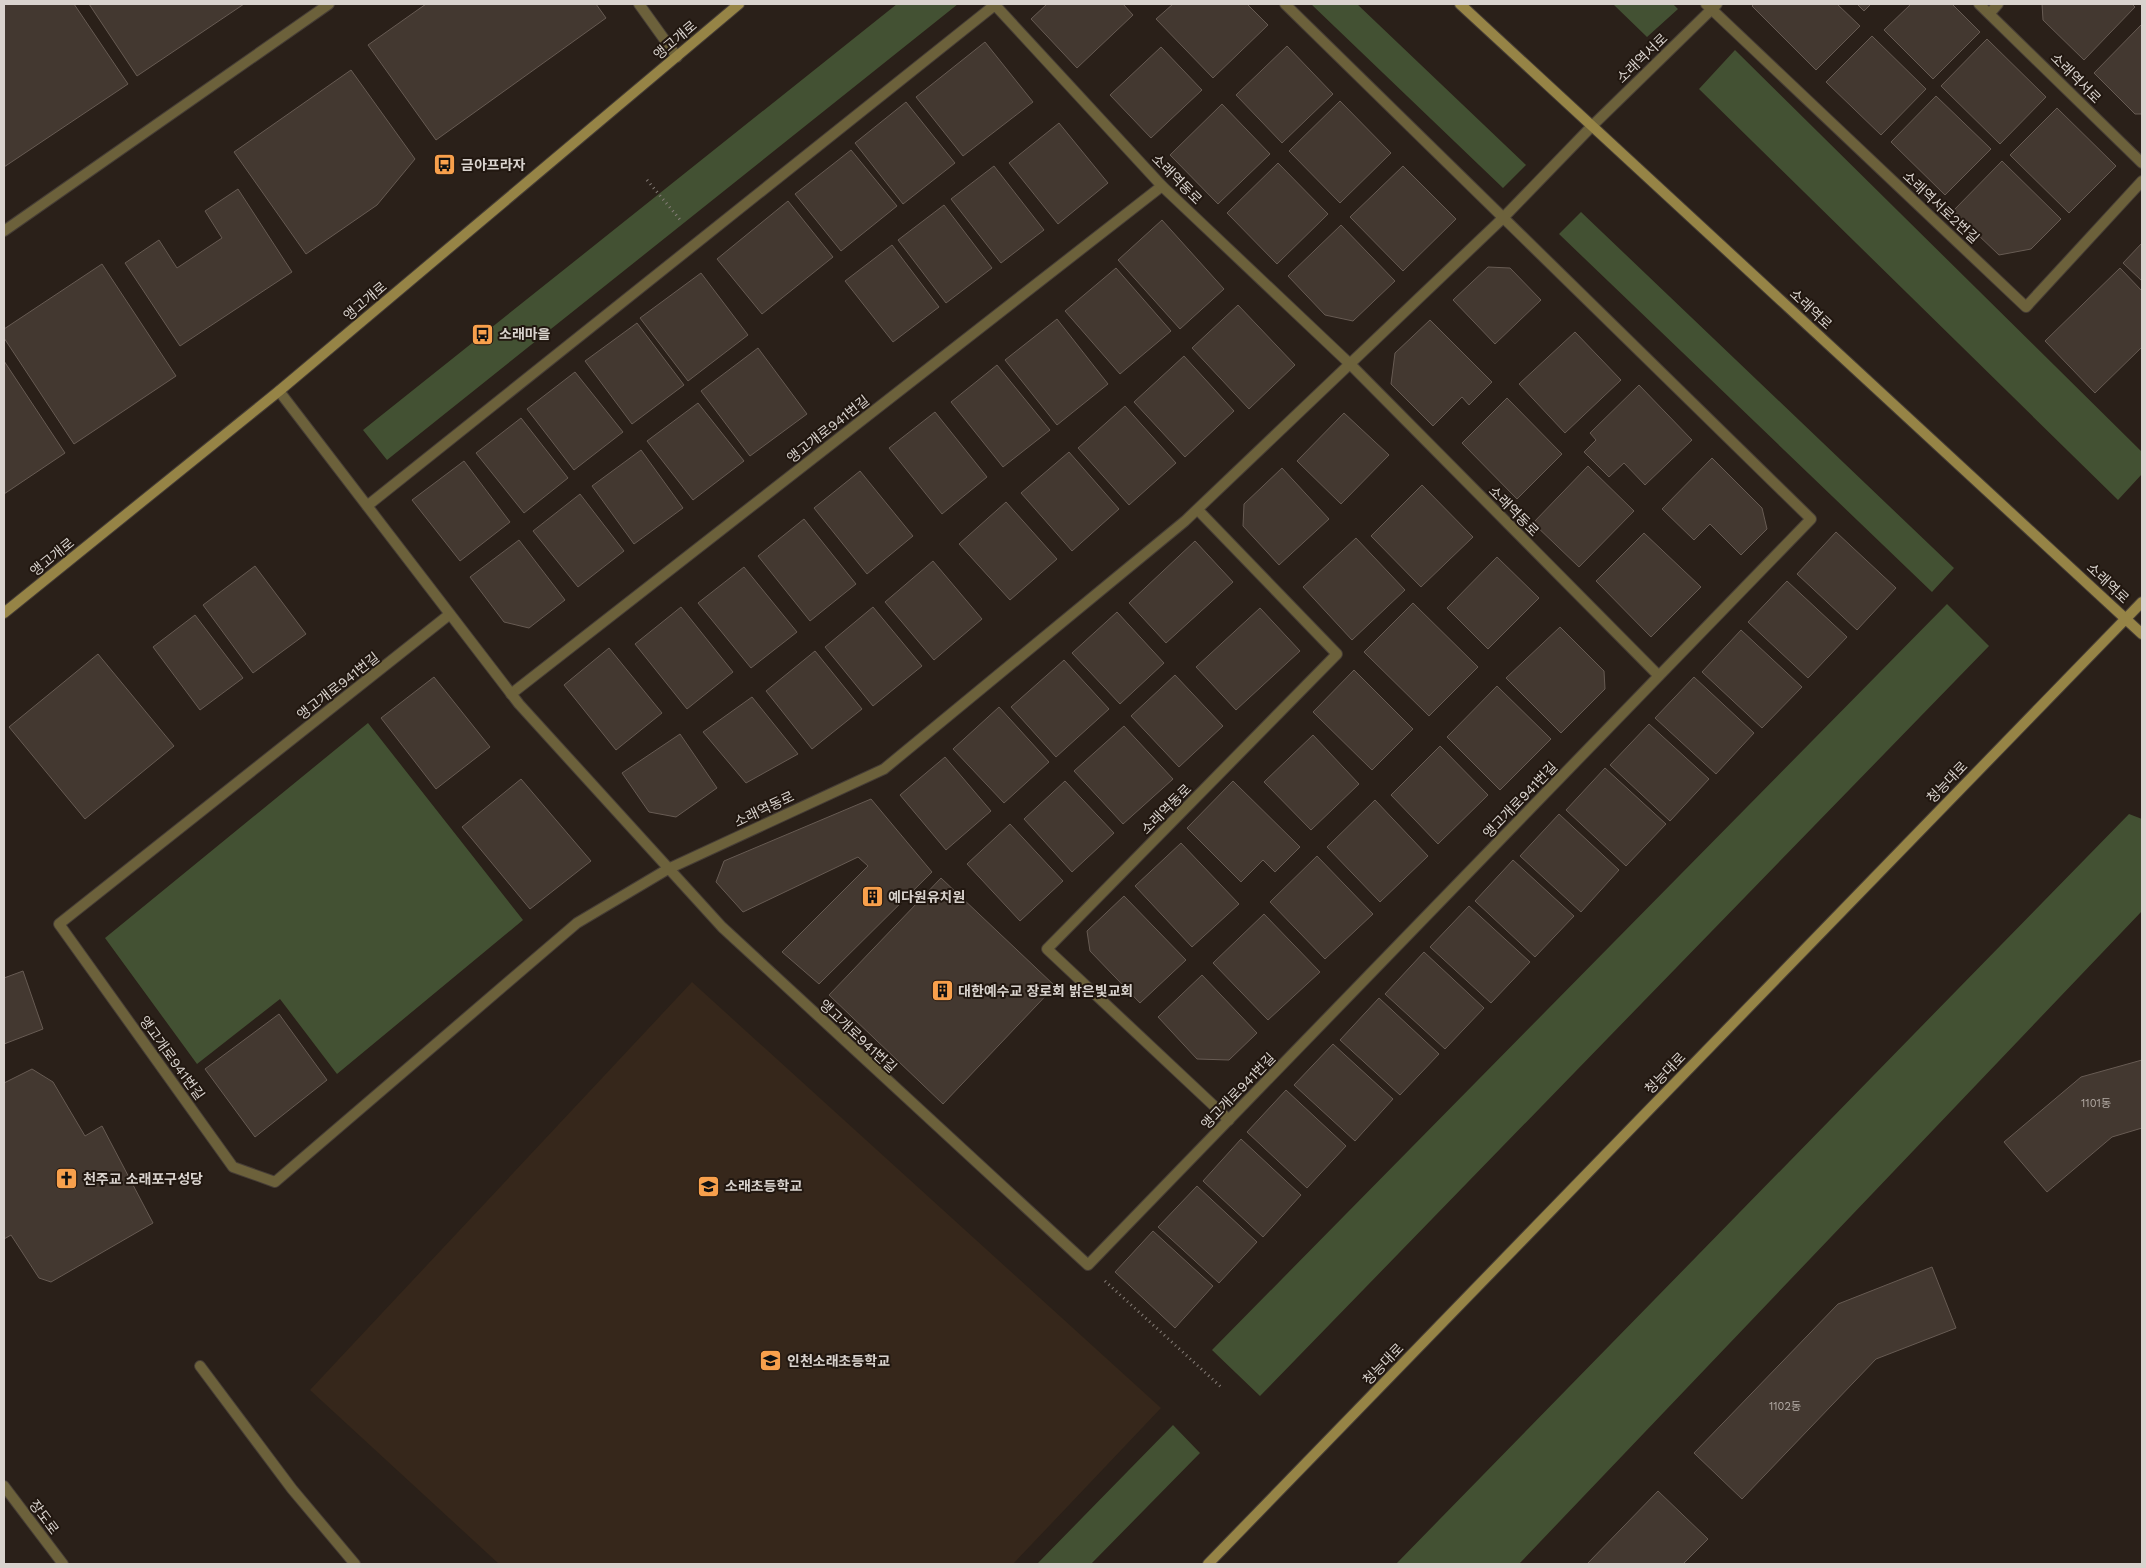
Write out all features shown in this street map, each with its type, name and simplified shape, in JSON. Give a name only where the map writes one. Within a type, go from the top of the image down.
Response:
[{"type":"street","points":[[4,231],[329,4]]},
{"type":"street","points":[[639,4],[677,57]]},
{"type":"street","name":"앵고개로","points":[[4,613],[279,391],[739,4]]},
{"type":"street","points":[[367,506],[996,4]]},
{"type":"street","name":"소래역동로","points":[[996,4],[1162,186],[1350,364],[1659,676]]},
{"type":"street","points":[[1285,4],[1503,218]]},
{"type":"street","name":"소래역로","points":[[1460,4],[2142,634]]},
{"type":"street","name":"소래역서로","points":[[1979,4],[2142,163]]},
{"type":"street","points":[[1990,13],[1998,4]]},
{"type":"street","name":"소래역서로","points":[[1592,126],[1711,6]]},
{"type":"street","name":"소래역서로2번길","points":[[1711,6],[2026,307],[2142,181]]},
{"type":"street","name":"소래역동로","points":[[668,868],[884,769],[1198,510],[1503,218],[1592,126]]},
{"type":"street","name":"앵고개로941번길","points":[[510,694],[1162,186]]},
{"type":"street","name":"앵고개로941번길","points":[[279,391],[510,694],[722,928],[1088,1266],[1811,519],[1503,218]]},
{"type":"street","name":"소래역동로","points":[[1198,510],[1338,654],[1047,949],[1229,1120]]},
{"type":"street","name":"청능대로","points":[[1208,1564],[2142,602]]},
{"type":"street","name":"앵고개로941번길","points":[[450,614],[60,924],[234,1167],[275,1182],[577,923],[668,868]]},
{"type":"street","points":[[200,1366],[292,1489],[355,1564]]},
{"type":"street","name":"장도로","points":[[4,1486],[63,1564]]},
{"type":"path","points":[[647,180],[699,242]]},
{"type":"path","points":[[1088,1266],[1221,1387]]},
{"type":"shaded area","name":"소래초등학교","points":[[692,982],[1161,1408],[1013,1564],[499,1564],[310,1390]]},
{"type":"green space","points":[[897,4],[958,4],[387,460],[363,430]]},
{"type":"green space","points":[[1311,4],[1357,4],[1526,165],[1503,188]]},
{"type":"green space","points":[[1613,4],[1673,4],[1678,9],[1647,37]]},
{"type":"green space","points":[[1735,50],[2142,452],[2142,474],[2118,500],[1699,89]]},
{"type":"green space","points":[[1581,212],[1954,568],[1932,592],[1559,234]]},
{"type":"green space","points":[[1947,604],[1989,646],[1260,1396],[1212,1350]]},
{"type":"green space","points":[[368,723],[523,920],[337,1074],[280,999],[197,1064],[105,938]]},
{"type":"green space","points":[[2129,814],[2142,819],[2142,911],[1519,1564],[1396,1564]]},
{"type":"green space","points":[[1173,1425],[1200,1453],[1091,1564],[1037,1564]]},
{"type":"building","points":[[4,4],[74,4],[128,84],[4,167]]},
{"type":"building","points":[[89,4],[244,4],[137,76]]},
{"type":"building","points":[[426,4],[596,4],[606,18],[436,140],[368,45]]},
{"type":"building","points":[[1047,4],[1123,4],[1133,15],[1077,68],[1031,19]]},
{"type":"building","points":[[1173,4],[1247,4],[1268,25],[1213,78],[1156,19]]},
{"type":"building","points":[[1754,4],[1837,4],[1860,26],[1816,70],[1752,6]]},
{"type":"building","points":[[1857,4],[1871,4],[1864,11]]},
{"type":"building","points":[[1911,4],[1952,4],[1980,32],[1933,79],[1884,30]]},
{"type":"building","points":[[2042,4],[2132,4],[2135,7],[2084,60],[2043,20]]},
{"type":"building","points":[[2142,24],[2142,114],[2135,114],[2094,73]]},
{"type":"building","points":[[1872,36],[1926,89],[1881,135],[1826,82]]},
{"type":"building","points":[[1987,39],[2046,97],[2000,144],[1941,86]]},
{"type":"building","points":[[985,42],[1033,102],[963,156],[916,97]]},
{"type":"building","points":[[1287,46],[1333,94],[1282,143],[1236,95]]},
{"type":"building","points":[[1161,47],[1202,90],[1151,138],[1110,95]]},
{"type":"building","points":[[351,70],[415,159],[377,205],[306,254],[234,152]]},
{"type":"building","points":[[1936,96],[1991,149],[1945,195],[1891,142]]},
{"type":"building","points":[[1340,101],[1391,153],[1340,203],[1289,151]]},
{"type":"building","points":[[906,102],[955,163],[903,204],[855,143]]},
{"type":"building","points":[[1222,104],[1270,154],[1218,204],[1170,155]]},
{"type":"building","points":[[2057,108],[2116,166],[2069,213],[2010,155]]},
{"type":"building","points":[[1059,123],[1108,183],[1058,224],[1009,163]]},
{"type":"building","points":[[851,150],[897,206],[841,251],[795,194]]},
{"type":"building","points":[[2002,161],[2061,219],[2031,249],[1999,255],[1953,211]]},
{"type":"building","points":[[1278,163],[1328,214],[1277,264],[1227,213]]},
{"type":"building","points":[[994,166],[1044,230],[1001,263],[951,199]]},
{"type":"building","points":[[1403,166],[1456,219],[1403,271],[1350,217]]},
{"type":"building","points":[[238,189],[292,272],[180,346],[125,263],[159,240],[177,268],[222,238],[205,211]]},
{"type":"building","points":[[788,201],[833,257],[762,314],[717,259]]},
{"type":"building","points":[[944,205],[992,268],[946,303],[898,240]]},
{"type":"building","points":[[1162,220],[1224,289],[1180,329],[1118,260]]},
{"type":"building","points":[[1341,225],[1395,281],[1353,321],[1325,315],[1288,276]]},
{"type":"building","points":[[2142,243],[2142,281],[2123,263]]},
{"type":"building","points":[[892,245],[939,307],[893,342],[845,281]]},
{"type":"building","points":[[102,264],[176,376],[74,444],[4,338],[4,329]]},
{"type":"building","points":[[1488,267],[1510,268],[1541,300],[1495,344],[1453,300]]},
{"type":"building","points":[[1116,268],[1171,331],[1120,374],[1065,311]]},
{"type":"building","points":[[2120,268],[2142,291],[2142,347],[2095,393],[2045,341]]},
{"type":"building","points":[[701,273],[748,335],[688,381],[640,318]]},
{"type":"building","points":[[1238,305],[1295,365],[1249,409],[1192,348]]},
{"type":"building","points":[[1057,319],[1108,384],[1057,425],[1005,360]]},
{"type":"building","points":[[1430,320],[1492,382],[1469,405],[1462,397],[1433,426],[1391,384],[1395,353]]},
{"type":"building","points":[[637,323],[684,385],[632,424],[585,361]]},
{"type":"building","points":[[1575,332],[1621,380],[1565,433],[1519,384]]},
{"type":"building","points":[[758,348],[807,414],[750,456],[701,391]]},
{"type":"building","points":[[1184,356],[1234,411],[1185,457],[1134,402]]},
{"type":"building","points":[[4,361],[65,453],[4,494]]},
{"type":"building","points":[[997,365],[1050,430],[1003,467],[951,402]]},
{"type":"building","points":[[575,372],[623,432],[574,470],[527,409]]},
{"type":"building","points":[[1639,385],[1692,440],[1645,485],[1624,463],[1609,477],[1584,452],[1596,440],[1590,433]]},
{"type":"building","points":[[1507,398],[1562,454],[1517,499],[1462,443]]},
{"type":"building","points":[[698,403],[744,461],[693,500],[647,441]]},
{"type":"building","points":[[1125,406],[1176,463],[1129,505],[1078,448]]},
{"type":"building","points":[[935,412],[987,477],[942,514],[889,448]]},
{"type":"building","points":[[1344,413],[1389,455],[1341,504],[1297,461]]},
{"type":"building","points":[[521,418],[568,478],[524,513],[476,453]]},
{"type":"building","points":[[641,450],[683,508],[634,544],[592,486]]},
{"type":"building","points":[[1069,452],[1119,509],[1072,551],[1021,493]]},
{"type":"building","points":[[1712,458],[1762,508],[1767,529],[1741,555],[1710,524],[1694,540],[1662,509]]},
{"type":"building","points":[[464,461],[510,522],[460,561],[412,500]]},
{"type":"building","points":[[1588,466],[1634,511],[1579,567],[1533,523]]},
{"type":"building","points":[[1282,468],[1329,519],[1279,565],[1243,526],[1244,504]]},
{"type":"building","points":[[860,471],[913,536],[867,574],[814,508]]},
{"type":"building","points":[[1422,485],[1473,537],[1421,587],[1371,536]]},
{"type":"building","points":[[580,494],[624,551],[578,587],[533,531]]},
{"type":"building","points":[[1006,502],[1057,559],[1010,600],[959,544]]},
{"type":"building","points":[[804,519],[856,584],[810,621],[758,556]]},
{"type":"building","points":[[1836,532],[1896,588],[1857,630],[1797,574]]},
{"type":"building","points":[[1644,533],[1701,587],[1651,637],[1596,581]]},
{"type":"building","points":[[1356,538],[1405,590],[1352,640],[1303,587]]},
{"type":"building","points":[[519,540],[565,600],[529,628],[504,622],[470,577]]},
{"type":"building","points":[[1195,541],[1233,582],[1166,643],[1129,603]]},
{"type":"building","points":[[1497,557],[1539,598],[1488,649],[1447,608]]},
{"type":"building","points":[[933,561],[982,619],[934,660],[885,602]]},
{"type":"building","points":[[255,566],[306,634],[253,673],[203,605]]},
{"type":"building","points":[[744,567],[797,632],[751,668],[698,603]]},
{"type":"building","points":[[1787,581],[1847,637],[1808,678],[1748,622]]},
{"type":"building","points":[[1413,603],[1478,667],[1429,716],[1364,652]]},
{"type":"building","points":[[681,607],[733,672],[687,709],[635,644]]},
{"type":"building","points":[[873,607],[922,666],[873,706],[825,647]]},
{"type":"building","points":[[1260,608],[1300,651],[1236,710],[1196,667]]},
{"type":"building","points":[[1117,612],[1164,663],[1120,704],[1072,653]]},
{"type":"building","points":[[195,615],[243,678],[200,710],[153,647]]},
{"type":"building","points":[[1560,627],[1604,671],[1605,689],[1561,733],[1506,678]]},
{"type":"building","points":[[1741,630],[1802,687],[1762,728],[1702,672]]},
{"type":"building","points":[[609,648],[662,713],[616,750],[564,685]]},
{"type":"building","points":[[815,651],[862,709],[812,749],[766,691]]},
{"type":"building","points":[[98,654],[174,746],[85,819],[9,727]]},
{"type":"building","points":[[1064,660],[1109,709],[1056,757],[1011,707]]},
{"type":"building","points":[[1354,670],[1413,729],[1372,770],[1313,712]]},
{"type":"building","points":[[1175,675],[1223,726],[1179,767],[1131,716]]},
{"type":"building","points":[[434,677],[490,747],[436,789],[381,718]]},
{"type":"building","points":[[1694,677],[1754,733],[1716,774],[1655,718]]},
{"type":"building","points":[[1497,686],[1551,739],[1500,790],[1447,737]]},
{"type":"building","points":[[752,697],[798,754],[746,783],[703,732]]},
{"type":"building","points":[[999,707],[1049,762],[1004,803],[953,749]]},
{"type":"building","points":[[1649,724],[1709,779],[1670,821],[1610,765]]},
{"type":"building","points":[[1124,726],[1173,779],[1123,824],[1074,771]]},
{"type":"building","points":[[680,734],[717,788],[676,817],[649,812],[622,773]]},
{"type":"building","points":[[1313,735],[1359,784],[1311,830],[1264,782]]},
{"type":"building","points":[[1440,746],[1488,795],[1438,844],[1391,795]]},
{"type":"building","points":[[945,757],[991,811],[946,850],[900,795]]},
{"type":"building","points":[[1605,768],[1666,824],[1626,866],[1566,810]]},
{"type":"building","points":[[521,779],[591,861],[530,909],[462,827]]},
{"type":"building","points":[[1065,781],[1114,833],[1072,872],[1024,819]]},
{"type":"building","points":[[1233,781],[1300,847],[1275,872],[1263,860],[1241,882],[1187,828]]},
{"type":"building","name":"예다원유치원","points":[[871,799],[932,872],[819,984],[782,952],[868,866],[858,857],[743,912],[716,882],[724,861]]},
{"type":"building","points":[[1375,800],[1428,856],[1380,902],[1327,847]]},
{"type":"building","points":[[1559,814],[1619,870],[1581,912],[1520,856]]},
{"type":"building","points":[[1010,824],[1063,881],[1020,921],[967,864]]},
{"type":"building","points":[[1181,843],[1239,904],[1192,947],[1135,886]]},
{"type":"building","points":[[1317,856],[1373,914],[1325,959],[1270,902]]},
{"type":"building","points":[[1513,860],[1574,916],[1535,957],[1475,901]]},
{"type":"building","name":"대한예수교 장로회 밝은빛교회","points":[[941,878],[1055,986],[943,1104],[829,995]]},
{"type":"building","points":[[1124,896],[1186,960],[1140,1003],[1090,951],[1087,931]]},
{"type":"building","points":[[1469,906],[1530,962],[1491,1003],[1430,947]]},
{"type":"building","points":[[1264,914],[1320,972],[1268,1020],[1213,963]]},
{"type":"building","points":[[1424,952],[1484,1008],[1445,1049],[1385,994]]},
{"type":"building","points":[[23,971],[43,1029],[4,1044],[4,978]]},
{"type":"building","points":[[1202,975],[1257,1033],[1229,1060],[1197,1059],[1158,1017]]},
{"type":"building","points":[[1379,998],[1439,1054],[1400,1095],[1340,1040]]},
{"type":"building","points":[[279,1014],[327,1080],[255,1137],[205,1069]]},
{"type":"building","points":[[1333,1044],[1393,1099],[1355,1141],[1294,1085]]},
{"type":"building","points":[[2142,1060],[2142,1128],[2112,1137],[2047,1192],[2004,1142],[2081,1077]]},
{"type":"building","name":"천주교 소래포구성당","points":[[32,1069],[53,1082],[85,1136],[102,1126],[153,1223],[51,1282],[39,1278],[11,1235],[4,1239],[4,1083]]},
{"type":"building","points":[[1286,1090],[1346,1146],[1307,1188],[1247,1132]]},
{"type":"building","points":[[1241,1139],[1301,1195],[1263,1237],[1203,1181]]},
{"type":"building","points":[[1197,1186],[1257,1242],[1219,1283],[1158,1227]]},
{"type":"building","points":[[1153,1231],[1213,1286],[1175,1328],[1115,1272]]},
{"type":"building","points":[[1932,1267],[1956,1328],[1876,1359],[1742,1499],[1694,1453],[1838,1304]]},
{"type":"building","points":[[1658,1491],[1708,1539],[1683,1564],[1587,1564]]},
{"type":"place","name":"금아프라자","points":[[445,165]]},
{"type":"place","name":"소래마을","points":[[483,334]]},
{"type":"place","name":"예다원유치원","points":[[872,897]]},
{"type":"place","name":"대한예수교 장로회 밝은빛교회","points":[[942,991]]},
{"type":"place","name":"천주교 소래포구성당","points":[[67,1179]]},
{"type":"place","name":"소래초등학교","points":[[709,1186]]},
{"type":"place","name":"인천소래초등학교","points":[[771,1361]]}]
